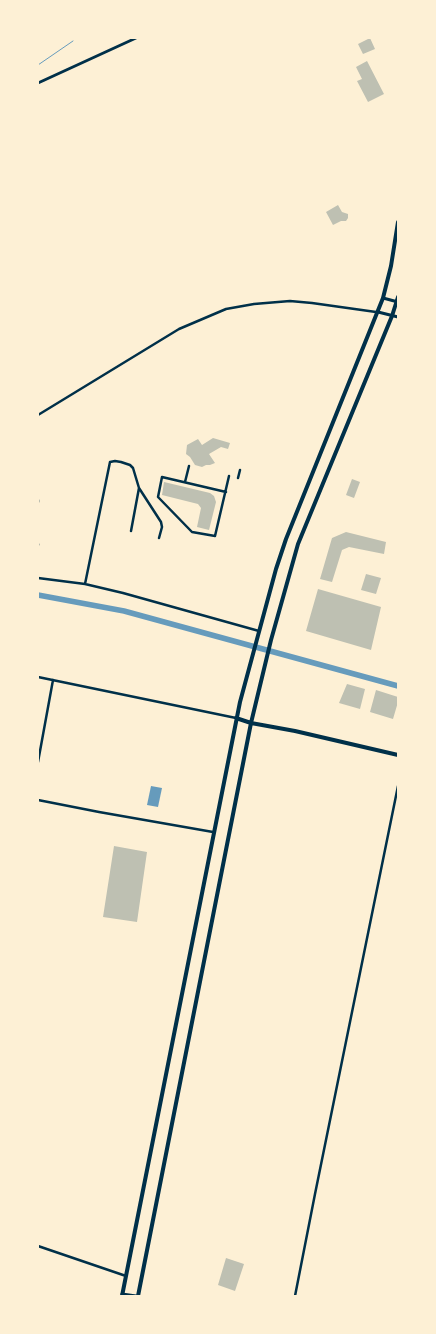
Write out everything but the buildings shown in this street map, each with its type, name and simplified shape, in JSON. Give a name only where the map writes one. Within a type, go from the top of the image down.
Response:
[{"type":"main road","points":[[38,83],[136,38]]},
{"type":"main road","points":[[383,298],[398,300],[298,544],[266,658],[251,723],[137,1296],[122,1295],[236,718],[276,568],[286,539],[383,298],[391,266],[398,222]]},
{"type":"main road","points":[[378,312],[398,317]]},
{"type":"main road","points":[[236,718],[251,723],[295,731],[398,755]]},
{"type":"street","points":[[38,415],[179,329],[226,309],[290,301],[378,312]]},
{"type":"street","points":[[85,584],[110,462],[115,461],[130,465],[133,468],[139,488],[161,522],[162,527],[159,538]]},
{"type":"street","points":[[185,482],[188,466]]},
{"type":"street","points":[[238,478],[240,470]]},
{"type":"street","points":[[226,492],[162,477],[158,497],[192,532],[215,536],[226,492],[229,476]]},
{"type":"street","points":[[131,531],[139,488]]},
{"type":"street","points":[[38,578],[85,584],[260,631]]},
{"type":"street","points":[[38,677],[236,718]]},
{"type":"street","points":[[38,762],[53,680]]},
{"type":"street","points":[[295,1296],[314,1194],[398,786]]},
{"type":"street","points":[[38,800],[213,832]]},
{"type":"street","points":[[38,1246],[126,1276]]},
{"type":"water","points":[[151,786],[162,788],[158,807],[147,805]]},
{"type":"waterway","points":[[38,65],[73,41]]},
{"type":"waterway","points":[[38,595],[124,611],[398,686]]}]
